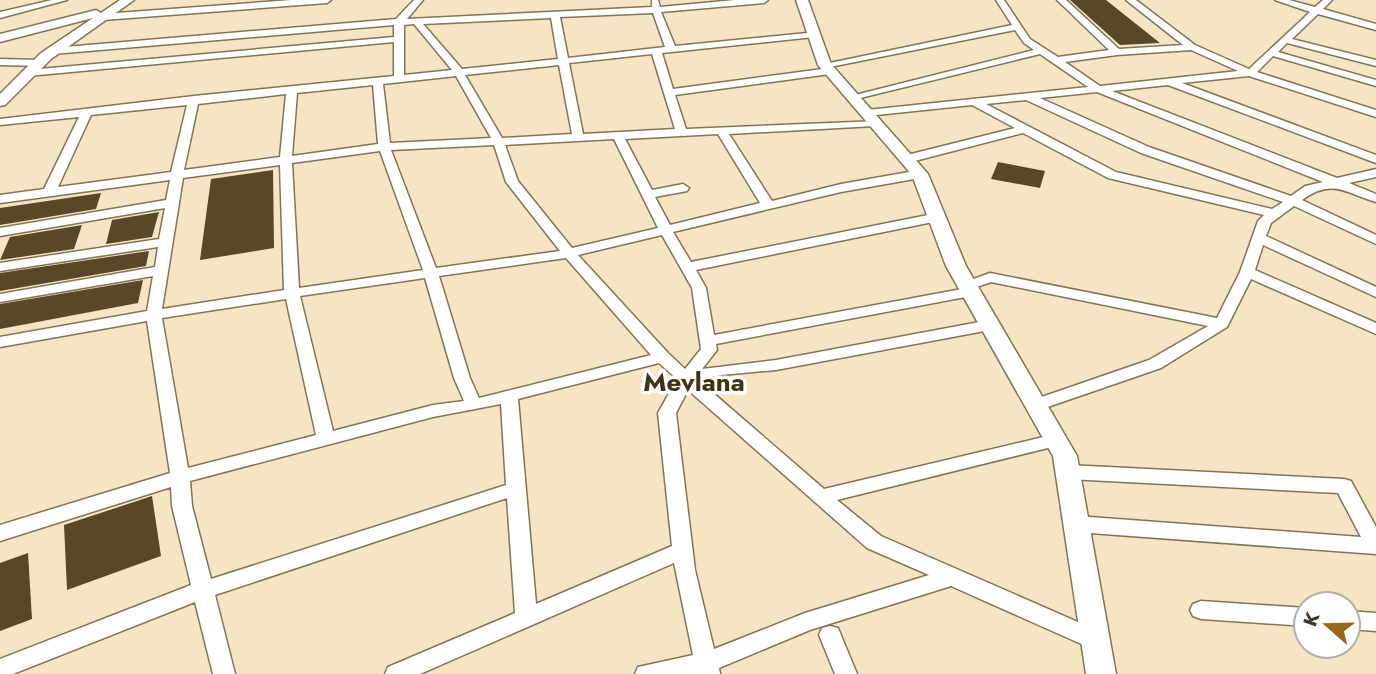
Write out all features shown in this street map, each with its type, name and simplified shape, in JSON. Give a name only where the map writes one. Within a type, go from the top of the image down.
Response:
[{"type":"street","points":[[0,15],[63,0]]},
{"type":"street","points":[[0,102],[39,62],[128,0]]},
{"type":"street","points":[[399,79],[399,22],[419,0]]},
{"type":"street","points":[[237,35],[416,20],[764,0]]},
{"type":"street","points":[[802,0],[827,68],[914,167],[956,267],[1065,456],[1101,674]]},
{"type":"street","points":[[1000,0],[1027,41],[1098,89],[1376,198]]},
{"type":"street","points":[[1061,0],[1117,52]]},
{"type":"street","points":[[1130,0],[1192,47],[1250,72],[1376,114]]},
{"type":"street","points":[[1279,0],[1376,27]]},
{"type":"street","points":[[0,199],[384,147],[721,130],[871,118],[974,102],[1250,72],[1328,0]]},
{"type":"street","points":[[53,51],[322,2]]},
{"type":"street","points":[[655,5],[671,49]]},
{"type":"street","points":[[519,6],[533,15]]},
{"type":"street","points":[[0,38],[108,13],[224,18]]},
{"type":"street","points":[[555,14],[578,136]]},
{"type":"street","points":[[224,18],[237,35]]},
{"type":"street","points":[[416,20],[458,72],[498,140],[512,182],[569,253],[662,357],[874,542],[1095,640]]},
{"type":"street","points":[[669,93],[827,68],[1017,27]]},
{"type":"street","points":[[0,121],[814,34]]},
{"type":"street","points":[[228,57],[237,35]]},
{"type":"street","points":[[28,73],[228,57],[399,39]]},
{"type":"street","points":[[1286,40],[1376,63]]},
{"type":"street","points":[[1054,61],[1117,52],[1192,47]]},
{"type":"street","points":[[656,50],[681,131]]},
{"type":"street","points":[[852,97],[1041,51]]},
{"type":"street","points":[[1272,53],[1376,83]]},
{"type":"street","points":[[0,62],[39,62]]},
{"type":"street","points":[[379,81],[384,147],[431,273],[462,378],[474,405]]},
{"type":"street","points":[[1169,82],[1376,159]]},
{"type":"street","points":[[292,89],[286,159],[292,293],[326,438]]},
{"type":"street","points":[[1028,97],[1144,150],[1293,201],[1376,240]]},
{"type":"street","points":[[194,99],[177,174],[154,314],[180,477],[182,506],[224,674]]},
{"type":"street","points":[[974,102],[1112,175],[1275,214]]},
{"type":"street","points":[[49,192],[87,111]]},
{"type":"street","points":[[0,342],[154,314],[569,253],[841,188],[914,167],[1024,129]]},
{"type":"street","points":[[721,130],[768,205]]},
{"type":"street","points":[[617,134],[665,229],[699,288],[709,350],[686,378],[667,413],[683,550],[708,668]]},
{"type":"street","points":[[1036,405],[1155,364],[1222,324],[1247,272],[1265,221],[1308,189],[1376,173]]},
{"type":"street","points":[[648,195],[683,188]]},
{"type":"street","points":[[0,232],[173,203]]},
{"type":"street","points":[[687,267],[937,217]]},
{"type":"street","points":[[1259,238],[1376,293]]},
{"type":"street","points":[[0,267],[166,242]]},
{"type":"street","points":[[0,298],[162,271]]},
{"type":"street","points":[[1247,272],[1376,330]]},
{"type":"street","points":[[707,341],[969,289],[990,277],[1222,324]]},
{"type":"street","points":[[686,378],[721,370],[776,365],[990,326]]},
{"type":"street","points":[[0,533],[180,477],[326,438],[433,411],[474,405],[662,357]]},
{"type":"street","points":[[509,396],[526,618]]},
{"type":"street","points":[[820,497],[1056,440]]},
{"type":"street","points":[[1068,472],[1344,486],[1376,546]]},
{"type":"street","points":[[0,668],[203,590],[494,494],[515,490]]},
{"type":"street","points":[[1076,524],[1376,546]]},
{"type":"street","points":[[396,674],[683,550]]},
{"type":"street","points":[[646,674],[708,668],[805,622],[952,577]]},
{"type":"street","points":[[1201,610],[1292,616]]},
{"type":"street","points":[[830,635],[846,674]]},
{"type":"building","points":[[1070,0],[1106,0],[1160,43],[1120,45]]},
{"type":"building","points":[[998,162],[1045,171],[1040,188],[991,179]]},
{"type":"building","points":[[273,170],[274,248],[200,260],[211,179]]},
{"type":"building","points":[[101,193],[96,209],[0,225],[0,208]]},
{"type":"building","points":[[159,212],[152,237],[106,244],[112,220]]},
{"type":"building","points":[[82,225],[74,249],[0,260],[10,237]]},
{"type":"building","points":[[149,251],[146,266],[0,291],[0,273]]},
{"type":"building","points":[[143,280],[138,303],[0,329],[0,304]]},
{"type":"building","points":[[152,496],[161,556],[67,590],[64,525]]},
{"type":"building","points":[[28,553],[32,619],[0,631],[0,563]]},
{"type":"district","name":"Mevlana","points":[[694,382]]}]
